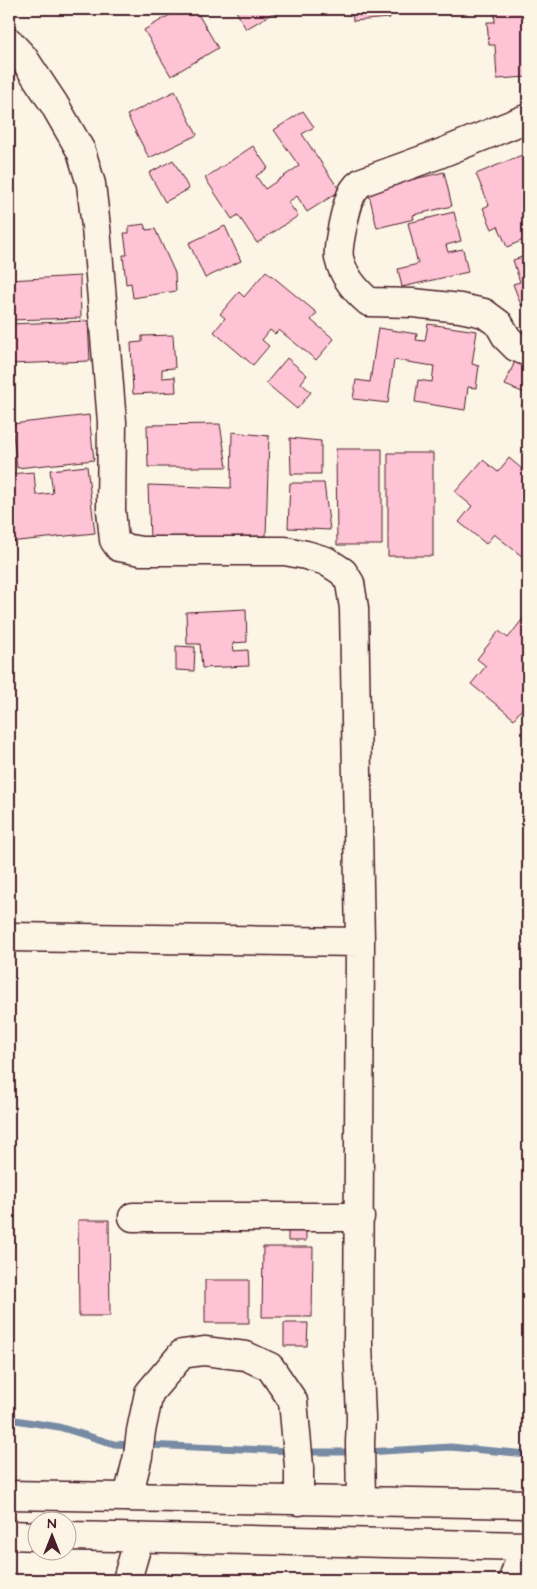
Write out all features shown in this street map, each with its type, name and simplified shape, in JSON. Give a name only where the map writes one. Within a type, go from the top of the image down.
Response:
[{"type":"street","points":[[9,42],[23,57],[54,104],[81,151],[90,184],[96,227],[112,422],[111,510],[114,540],[119,547],[141,551],[285,551],[326,561],[343,572],[350,583],[354,608],[360,942],[358,1345],[361,1418],[361,1502]]},
{"type":"street","points":[[528,118],[439,154],[362,182],[353,191],[348,203],[341,234],[339,257],[356,290],[369,302],[413,303],[460,308],[484,313],[499,324],[507,338],[516,348],[528,352]]},
{"type":"street","points":[[9,938],[360,942]]},
{"type":"street","points":[[133,1217],[360,1217]]},
{"type":"street","points":[[128,1498],[149,1393],[182,1354],[204,1351],[246,1356],[270,1367],[292,1401],[299,1466],[299,1501]]},
{"type":"street","points":[[9,1495],[528,1504]]},
{"type":"street","points":[[9,1535],[28,1536]]},
{"type":"street","points":[[78,1536],[526,1546],[513,1580]]},
{"type":"street","points":[[127,1580],[139,1538]]},
{"type":"building","points":[[180,9],[195,9],[218,48],[171,76],[144,30]]},
{"type":"building","points":[[235,9],[280,9],[246,29]]},
{"type":"building","points":[[352,9],[389,9],[390,18],[353,21]]},
{"type":"building","points":[[494,9],[528,9],[528,77],[497,79],[495,45],[489,45],[487,22],[495,22]]},
{"type":"building","points":[[175,91],[197,135],[149,158],[127,115]]},
{"type":"building","points":[[303,111],[314,127],[302,134],[340,191],[307,212],[297,196],[288,202],[298,216],[257,243],[238,215],[232,219],[205,178],[253,146],[268,168],[256,176],[265,189],[299,166],[274,130]]},
{"type":"building","points":[[522,155],[528,169],[528,238],[507,247],[498,226],[492,229],[483,208],[489,205],[476,174]]},
{"type":"building","points":[[173,160],[189,189],[165,202],[149,173]]},
{"type":"building","points":[[444,172],[452,206],[413,215],[414,219],[377,228],[368,190]]},
{"type":"building","points":[[454,212],[461,241],[446,245],[448,252],[463,249],[468,272],[402,287],[398,269],[418,264],[408,223]]},
{"type":"building","points":[[145,224],[146,230],[155,229],[175,273],[176,291],[133,298],[131,283],[126,284],[123,255],[127,255],[124,233],[129,233],[129,226]]},
{"type":"building","points":[[225,226],[241,261],[205,278],[189,243]]},
{"type":"building","points":[[528,255],[528,306],[527,304],[521,305],[513,284],[520,282],[513,260]]},
{"type":"building","points":[[266,271],[317,313],[311,320],[334,339],[316,360],[279,330],[275,334],[270,330],[262,340],[269,346],[253,365],[214,332],[225,318],[220,314],[239,292],[244,297]]},
{"type":"building","points":[[80,276],[81,318],[9,320],[9,280]]},
{"type":"building","points":[[88,321],[90,361],[9,364],[9,324]]},
{"type":"building","points":[[428,324],[477,331],[472,364],[479,366],[476,388],[468,387],[465,410],[415,402],[418,380],[432,382],[434,366],[394,360],[388,403],[353,399],[356,380],[370,382],[378,328],[417,334],[416,340],[425,341]]},
{"type":"building","points":[[173,335],[175,368],[162,369],[162,378],[175,377],[176,392],[133,394],[131,343],[142,342],[142,336]]},
{"type":"building","points":[[517,356],[528,361],[528,409],[521,407],[527,394],[505,385]]},
{"type":"building","points":[[287,358],[307,375],[301,383],[311,392],[297,409],[266,383]]},
{"type":"building","points":[[89,415],[94,460],[17,468],[12,424]]},
{"type":"building","points":[[220,424],[227,467],[148,467],[147,425]]},
{"type":"building","points":[[232,432],[269,436],[266,536],[150,538],[148,485],[231,488]]},
{"type":"building","points":[[290,438],[321,441],[321,474],[291,474]]},
{"type":"building","points":[[336,449],[382,449],[382,545],[337,545]]},
{"type":"building","points":[[388,453],[433,453],[433,556],[388,556]]},
{"type":"building","points":[[509,458],[528,474],[528,561],[494,534],[486,544],[459,522],[472,506],[455,492],[483,460],[498,472]]},
{"type":"building","points":[[87,466],[95,533],[9,542],[9,474],[34,472],[36,495],[53,493],[50,470]]},
{"type":"building","points":[[290,483],[324,483],[330,530],[288,528]]},
{"type":"building","points":[[246,609],[247,642],[233,643],[234,651],[248,650],[249,666],[202,668],[200,644],[187,644],[186,612]]},
{"type":"building","points":[[528,612],[528,703],[514,719],[471,684],[486,666],[477,659],[499,631],[508,638]]},
{"type":"building","points":[[176,646],[195,647],[194,671],[176,670]]},
{"type":"building","points":[[78,1220],[109,1220],[110,1316],[79,1316]]},
{"type":"building","points":[[306,1228],[306,1241],[288,1241],[288,1229]]},
{"type":"building","points":[[263,1247],[313,1247],[312,1317],[262,1317]]},
{"type":"building","points":[[205,1280],[249,1280],[249,1323],[205,1323]]},
{"type":"building","points":[[284,1323],[308,1323],[307,1346],[284,1346]]},
{"type":"waterway","points":[[9,1419],[59,1427],[114,1444],[133,1445]]},
{"type":"waterway","points":[[144,1445],[293,1451]]},
{"type":"waterway","points":[[367,1452],[450,1447],[528,1454]]},
{"type":"waterway","points":[[304,1452],[356,1452]]}]
